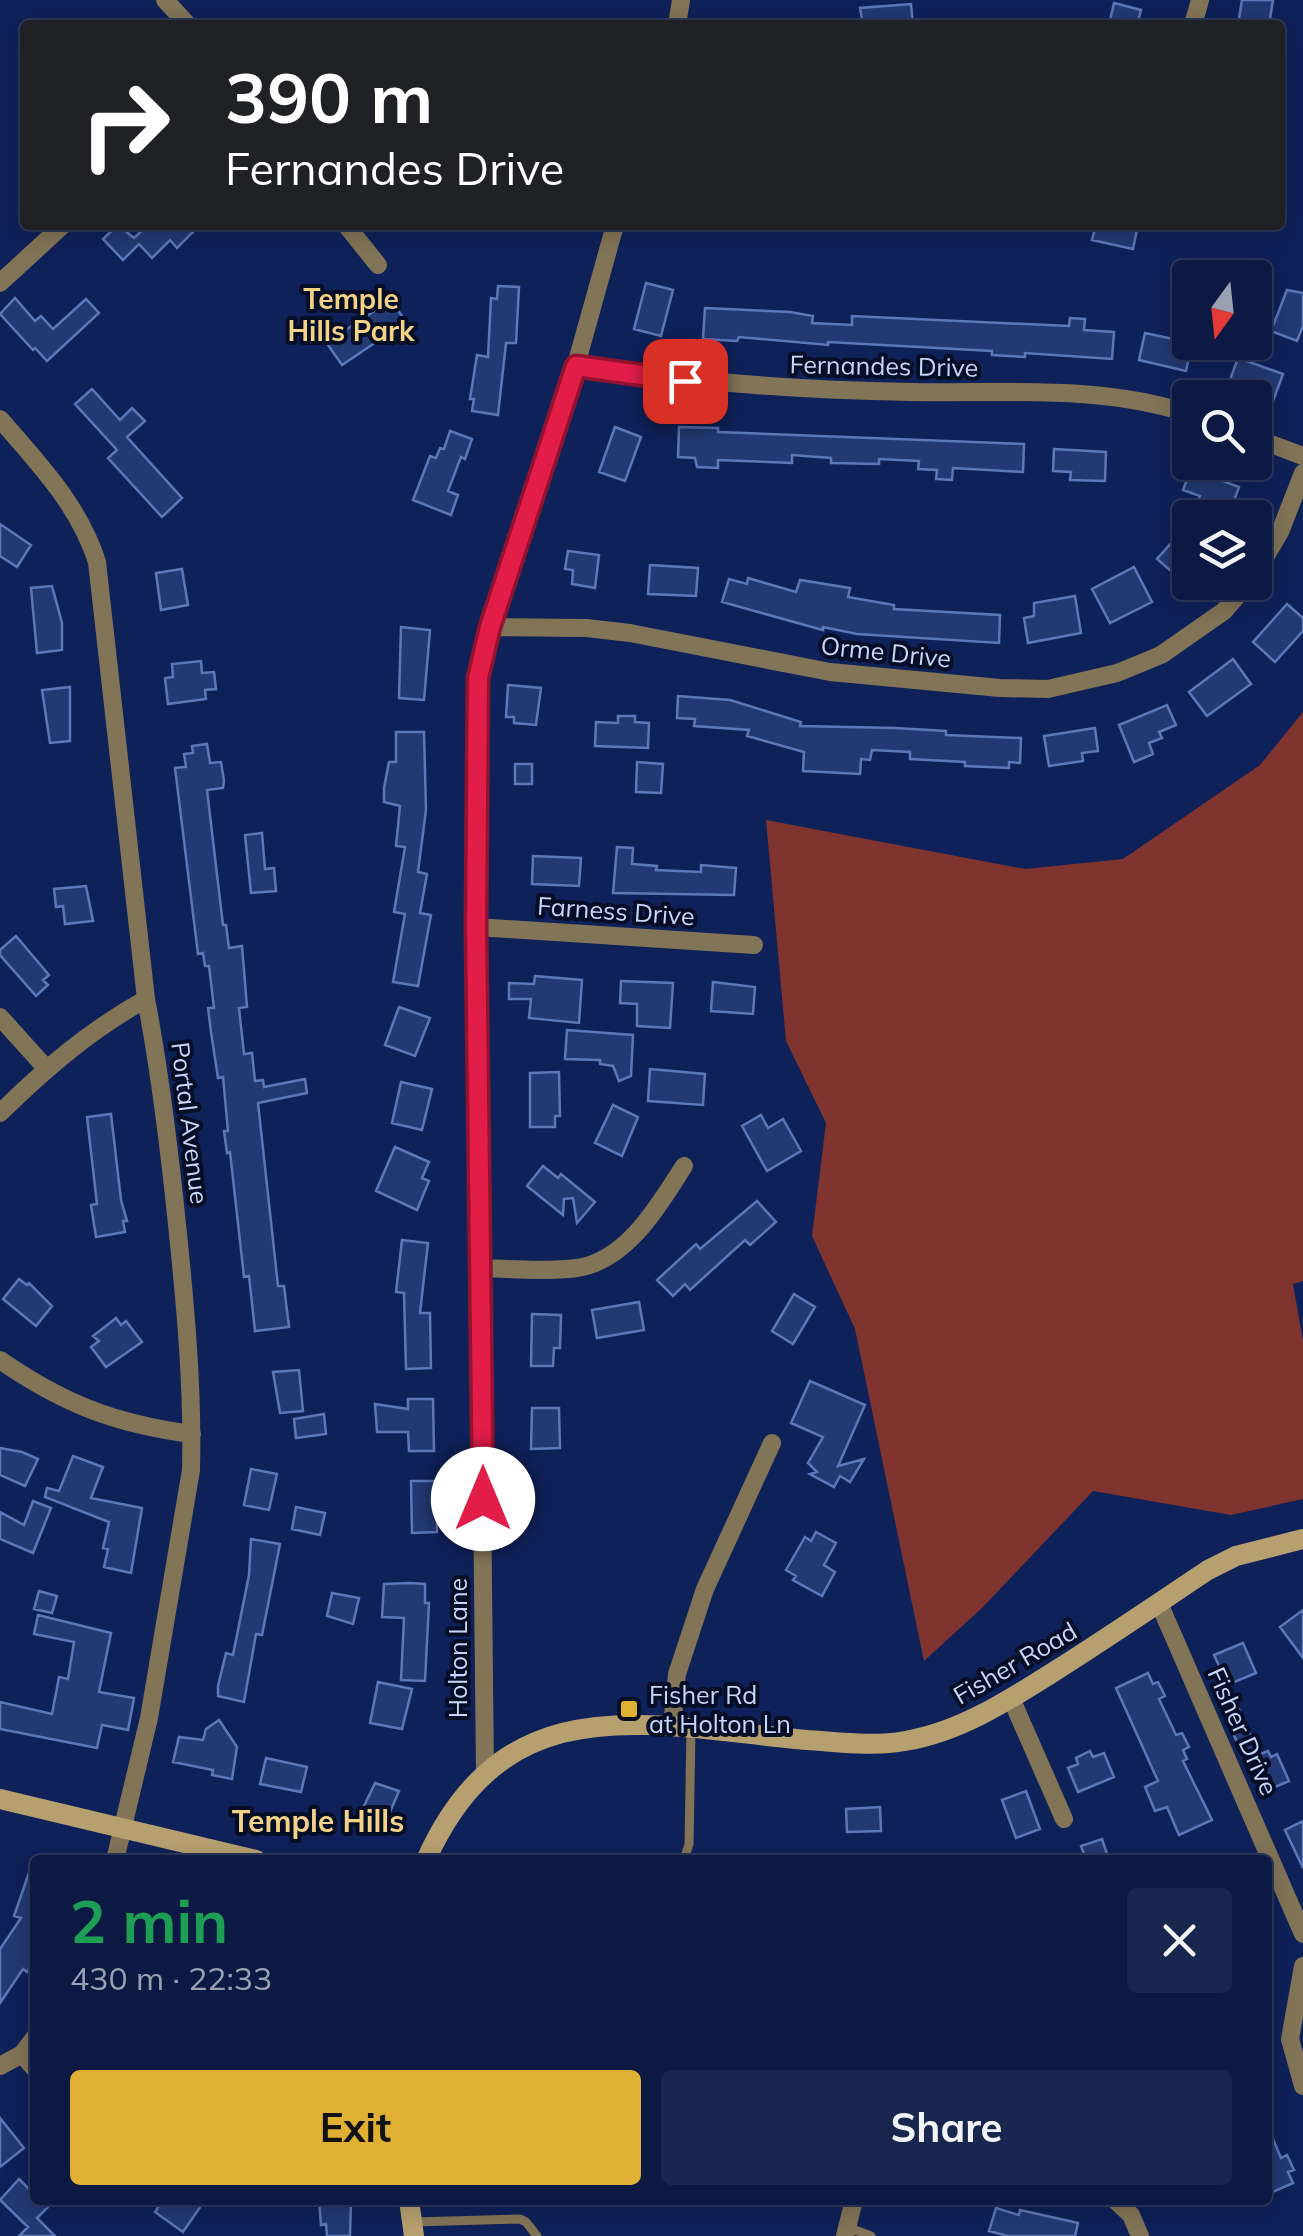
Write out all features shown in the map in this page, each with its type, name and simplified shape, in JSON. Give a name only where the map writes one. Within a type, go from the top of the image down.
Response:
[{"type":"street","points":[[165,0],[183,20]]},
{"type":"street","points":[[0,283],[58,230]]},
{"type":"street","points":[[350,230],[378,265]]},
{"type":"street","name":"Holton Lane","points":[[485,1771],[476,927],[478,678],[490,627],[576,366],[614,230]]},
{"type":"street","name":"Fernandes Drive","points":[[576,366],[685,381],[798,390],[1074,393],[1143,400],[1172,409]]},
{"type":"street","name":"Portal Avenue","points":[[0,419],[60,488],[90,540],[97,562],[146,999],[158,1059],[185,1296],[192,1434],[182,1539],[149,1718],[116,1855]]},
{"type":"street","points":[[1272,444],[1303,456]]},
{"type":"street","points":[[1272,545],[1303,473]]},
{"type":"street","name":"Orme Drive","points":[[490,627],[586,628],[830,672],[1048,689],[1116,673],[1161,655],[1224,611],[1233,600]]},
{"type":"street","name":"Farness Drive","points":[[476,927],[754,945]]},
{"type":"street","points":[[0,1113],[46,1068],[87,1036],[146,999]]},
{"type":"street","points":[[0,1017],[46,1068]]},
{"type":"street","points":[[482,1268],[580,1268],[609,1256],[640,1228],[684,1166]]},
{"type":"street","points":[[0,1360],[78,1408],[144,1428],[192,1434]]},
{"type":"street","points":[[681,1728],[678,1674],[700,1604],[772,1443]]},
{"type":"street","name":"Fisher Road","points":[[428,1855],[439,1831],[485,1771],[533,1740],[608,1724],[828,1742],[905,1741],[961,1723],[1011,1698],[1236,1556],[1303,1538]]},
{"type":"street","name":"Fisher Drive","points":[[1158,1603],[1268,1855]]},
{"type":"street","points":[[1011,1698],[1064,1819]]},
{"type":"street","points":[[0,1799],[236,1855]]},
{"type":"street","name":"Fisher Drive","points":[[1272,1863],[1303,1934]]},
{"type":"street","points":[[1303,1966],[1290,2039],[1303,2086]]},
{"type":"street","points":[[0,2066],[22,2054],[30,2043]]},
{"type":"street","points":[[22,2054],[30,2064]]},
{"type":"street","points":[[846,2232],[853,2205]]},
{"type":"street","points":[[1121,2205],[1132,2215],[1140,2236]]},
{"type":"lane","points":[[681,1728],[688,1844],[685,1855]]},
{"type":"lane","points":[[412,2219],[520,2219],[537,2236]]},
{"type":"lane","points":[[846,2232],[871,2236]]},
{"type":"shaded area","points":[[1303,712],[1303,1281],[1293,1284],[1303,1341],[1303,1499],[1231,1515],[1093,1491],[983,1607],[924,1661],[855,1329],[812,1236],[826,1123],[786,1041],[766,820],[1025,869],[1123,859],[1260,765]]},
{"type":"building","points":[[1242,0],[1273,0],[1270,20],[1239,20]]},
{"type":"building","points":[[1114,3],[1141,10],[1138,20],[1110,20]]},
{"type":"building","points":[[911,4],[913,20],[862,20],[860,8]]},
{"type":"building","points":[[113,230],[124,230],[134,238],[143,230],[195,230],[177,248],[170,240],[152,258],[139,244],[123,260],[103,239]]},
{"type":"building","points":[[1095,230],[1137,230],[1133,249],[1092,240]]},
{"type":"building","points":[[646,283],[673,290],[661,336],[634,329]]},
{"type":"building","points":[[498,286],[519,287],[516,343],[506,343],[498,415],[472,411],[474,399],[470,399],[477,355],[488,357],[491,298],[497,299]]},
{"type":"building","points":[[1287,290],[1303,293],[1303,326],[1297,341],[1272,328]]},
{"type":"building","points":[[15,298],[35,321],[41,316],[53,329],[86,299],[99,313],[47,361],[0,314]]},
{"type":"building","points":[[391,300],[406,322],[342,365],[324,339],[342,327],[344,331]]},
{"type":"building","points":[[705,308],[790,312],[813,316],[812,323],[852,325],[852,316],[1069,326],[1070,318],[1085,319],[1084,330],[1114,332],[1112,359],[1025,353],[1025,357],[992,355],[992,351],[828,345],[739,337],[737,341],[703,339]]},
{"type":"building","points":[[1145,333],[1172,339],[1172,360],[1188,360],[1186,371],[1139,360]]},
{"type":"building","points":[[1237,360],[1283,374],[1273,401],[1272,380],[1230,380]]},
{"type":"building","points":[[92,389],[120,420],[132,408],[145,421],[127,437],[182,498],[162,517],[108,458],[117,450],[75,404]]},
{"type":"building","points":[[615,427],[641,437],[625,481],[599,472]]},
{"type":"building","points":[[679,427],[718,428],[718,432],[1024,444],[1023,472],[953,468],[952,480],[936,479],[937,470],[918,469],[919,461],[831,463],[831,458],[792,455],[792,463],[718,460],[718,468],[697,467],[695,458],[678,457]]},
{"type":"building","points":[[450,431],[472,439],[448,491],[458,495],[451,515],[413,500],[430,456],[436,458],[440,448],[444,449]]},
{"type":"building","points":[[1054,449],[1106,452],[1105,481],[1070,480],[1071,472],[1053,471]]},
{"type":"building","points":[[1187,480],[1220,480],[1239,487],[1234,500],[1198,500],[1200,496],[1183,490]]},
{"type":"building","points":[[0,524],[31,545],[17,567],[0,556]]},
{"type":"building","points":[[1172,542],[1172,572],[1157,559]]},
{"type":"building","points":[[568,551],[599,555],[595,588],[572,584],[573,570],[565,569]]},
{"type":"building","points":[[650,565],[698,568],[696,596],[648,594]]},
{"type":"building","points":[[1134,567],[1152,602],[1110,623],[1092,589]]},
{"type":"building","points":[[182,569],[188,605],[161,610],[156,573]]},
{"type":"building","points":[[748,578],[796,592],[800,580],[850,588],[848,597],[894,605],[894,609],[1000,615],[999,643],[823,630],[722,602],[729,579],[747,584]]},
{"type":"building","points":[[52,586],[62,623],[62,650],[37,653],[31,588]]},
{"type":"building","points":[[1075,596],[1081,633],[1028,643],[1024,618],[1034,616],[1034,603]]},
{"type":"building","points":[[1287,604],[1303,618],[1303,631],[1275,662],[1253,642]]},
{"type":"building","points":[[401,627],[430,630],[424,700],[399,698]]},
{"type":"building","points":[[1233,659],[1251,684],[1207,716],[1189,692]]},
{"type":"building","points":[[201,661],[202,673],[214,672],[216,689],[205,690],[206,699],[168,704],[165,678],[173,677],[172,664]]},
{"type":"building","points":[[508,685],[541,688],[536,725],[514,723],[514,717],[506,717]]},
{"type":"building","points":[[70,687],[70,741],[50,743],[42,690]]},
{"type":"building","points":[[678,696],[730,700],[801,722],[800,726],[895,728],[1021,738],[1020,763],[1009,762],[1009,768],[965,766],[965,762],[910,759],[910,752],[872,750],[870,760],[861,759],[860,774],[803,771],[804,752],[747,736],[749,730],[694,726],[695,719],[677,718]]},
{"type":"building","points":[[1167,705],[1176,725],[1159,732],[1162,738],[1149,743],[1153,754],[1134,762],[1119,725]]},
{"type":"building","points":[[618,716],[635,716],[635,722],[649,723],[648,748],[595,746],[596,722],[618,723]]},
{"type":"building","points":[[1095,728],[1098,751],[1082,753],[1083,761],[1049,766],[1044,736]]},
{"type":"building","points":[[396,732],[424,732],[426,810],[418,872],[427,874],[420,913],[431,915],[418,986],[393,982],[405,914],[394,912],[405,847],[396,846],[400,806],[384,802],[384,788],[389,762],[396,762]]},
{"type":"building","points":[[207,744],[210,763],[221,762],[224,781],[223,788],[207,790],[223,925],[229,948],[242,946],[247,1007],[239,1008],[244,1054],[252,1053],[255,1081],[263,1080],[264,1087],[305,1079],[307,1093],[258,1103],[278,1286],[284,1286],[289,1327],[255,1331],[224,1131],[228,1131],[223,1077],[218,1078],[211,1032],[208,1008],[214,1008],[209,966],[205,966],[203,953],[198,954],[175,768],[186,767],[184,754],[193,753],[192,746]]},
{"type":"building","points":[[637,762],[663,764],[661,793],[636,792]]},
{"type":"building","points":[[515,764],[532,764],[532,784],[515,784]]},
{"type":"building","points":[[262,833],[265,869],[274,868],[276,891],[251,893],[245,835]]},
{"type":"building","points":[[617,847],[633,848],[632,864],[657,866],[656,870],[701,872],[701,865],[736,868],[734,895],[613,893]]},
{"type":"building","points":[[533,856],[581,858],[579,886],[532,884]]},
{"type":"building","points":[[86,886],[93,921],[65,924],[63,906],[56,907],[54,889]]},
{"type":"building","points":[[16,936],[49,975],[43,980],[48,985],[36,996],[0,955],[0,950]]},
{"type":"building","points":[[535,976],[582,980],[579,1023],[529,1018],[531,999],[509,999],[509,983],[534,984]]},
{"type":"building","points":[[621,981],[673,983],[670,1028],[637,1026],[637,1004],[620,1003]]},
{"type":"building","points":[[713,982],[755,987],[753,1014],[711,1011]]},
{"type":"building","points":[[399,1007],[430,1018],[415,1056],[385,1045]]},
{"type":"building","points":[[567,1030],[633,1035],[631,1076],[619,1081],[613,1066],[600,1064],[600,1060],[565,1059]]},
{"type":"building","points":[[650,1069],[705,1074],[703,1105],[648,1101]]},
{"type":"building","points":[[559,1072],[560,1116],[555,1116],[555,1127],[530,1127],[530,1073]]},
{"type":"building","points":[[401,1082],[432,1089],[422,1130],[392,1123]]},
{"type":"building","points":[[613,1105],[638,1117],[622,1156],[595,1143]]},
{"type":"building","points":[[111,1114],[127,1221],[123,1221],[125,1232],[96,1237],[91,1205],[97,1204],[87,1117]]},
{"type":"building","points":[[761,1115],[768,1128],[783,1119],[801,1151],[767,1171],[742,1126]]},
{"type":"building","points":[[395,1147],[429,1162],[422,1178],[429,1181],[417,1210],[376,1191]]},
{"type":"building","points":[[543,1166],[558,1178],[561,1174],[595,1202],[577,1223],[573,1198],[564,1199],[563,1215],[527,1186]]},
{"type":"building","points":[[757,1201],[776,1222],[750,1245],[745,1240],[690,1290],[685,1284],[673,1296],[657,1280],[696,1244],[700,1249]]},
{"type":"building","points":[[402,1240],[428,1243],[420,1313],[430,1313],[431,1368],[406,1369],[404,1293],[396,1292]]},
{"type":"building","points":[[19,1279],[29,1283],[52,1306],[36,1326],[3,1299]]},
{"type":"building","points":[[794,1294],[815,1307],[793,1344],[772,1331]]},
{"type":"building","points":[[639,1302],[644,1330],[597,1338],[592,1310]]},
{"type":"building","points":[[532,1314],[561,1315],[560,1348],[554,1348],[553,1366],[531,1366]]},
{"type":"building","points":[[116,1318],[121,1325],[126,1321],[142,1342],[106,1367],[91,1347],[99,1341],[93,1336]]},
{"type":"building","points":[[299,1370],[303,1411],[280,1413],[273,1372]]},
{"type":"building","points":[[810,1381],[865,1405],[838,1466],[864,1459],[850,1482],[840,1476],[834,1487],[810,1474],[817,1472],[808,1463],[823,1437],[791,1423]]},
{"type":"building","points":[[408,1399],[433,1399],[434,1451],[409,1451],[408,1432],[377,1432],[375,1404],[408,1409]]},
{"type":"building","points":[[532,1408],[559,1408],[560,1448],[531,1449]]},
{"type":"building","points":[[324,1414],[326,1434],[296,1438],[294,1419]]},
{"type":"building","points":[[0,1448],[38,1459],[25,1486],[0,1475]]},
{"type":"building","points":[[73,1456],[103,1467],[91,1498],[142,1508],[131,1573],[104,1567],[108,1549],[103,1548],[109,1522],[45,1497],[47,1488],[59,1491]]},
{"type":"building","points":[[251,1469],[277,1474],[269,1510],[244,1505]]},
{"type":"building","points":[[411,1481],[436,1481],[437,1532],[412,1533]]},
{"type":"building","points":[[33,1501],[51,1508],[33,1553],[0,1539],[0,1512],[24,1525]]},
{"type":"building","points":[[296,1507],[325,1513],[320,1535],[292,1529]]},
{"type":"building","points":[[816,1532],[836,1543],[824,1565],[835,1572],[822,1596],[793,1580],[796,1576],[786,1570],[805,1537],[811,1541]]},
{"type":"building","points":[[251,1539],[280,1544],[262,1635],[256,1634],[244,1702],[218,1696],[218,1686],[226,1653],[233,1655],[249,1575]]},
{"type":"building","points":[[384,1584],[425,1584],[425,1603],[429,1603],[425,1681],[401,1680],[404,1618],[382,1617]]},
{"type":"building","points":[[39,1591],[57,1596],[52,1613],[34,1609]]},
{"type":"building","points":[[332,1593],[359,1598],[353,1624],[327,1616]]},
{"type":"building","points":[[1303,1610],[1303,1658],[1280,1627]]},
{"type":"building","points":[[38,1615],[111,1633],[99,1692],[134,1698],[128,1730],[102,1725],[97,1748],[0,1729],[0,1702],[52,1714],[59,1677],[68,1679],[74,1642],[34,1634]]},
{"type":"building","points":[[1243,1643],[1256,1673],[1220,1688],[1212,1671],[1220,1668],[1214,1655]]},
{"type":"building","points":[[1148,1673],[1165,1696],[1159,1699],[1176,1735],[1182,1733],[1189,1747],[1183,1750],[1187,1759],[1183,1761],[1212,1820],[1179,1835],[1167,1807],[1155,1811],[1145,1787],[1158,1781],[1116,1688]]},
{"type":"building","points":[[378,1682],[412,1689],[402,1729],[370,1723]]},
{"type":"building","points":[[1237,1705],[1256,1747],[1242,1753],[1223,1711]]},
{"type":"building","points":[[219,1720],[237,1747],[232,1779],[212,1775],[213,1770],[173,1762],[179,1737],[203,1740],[206,1729]]},
{"type":"building","points":[[1090,1751],[1093,1757],[1104,1753],[1114,1777],[1078,1792],[1068,1768],[1078,1764],[1076,1758]]},
{"type":"building","points":[[1268,1751],[1271,1757],[1277,1754],[1289,1781],[1268,1790],[1250,1758]]},
{"type":"building","points":[[266,1758],[307,1767],[301,1792],[260,1784]]},
{"type":"building","points":[[375,1783],[399,1791],[381,1833],[356,1823]]},
{"type":"building","points":[[1026,1791],[1040,1829],[1016,1838],[1002,1800]]},
{"type":"building","points":[[880,1807],[881,1831],[847,1832],[846,1809]]},
{"type":"building","points":[[1303,1821],[1303,1868],[1285,1830]]},
{"type":"building","points":[[1102,1839],[1107,1855],[1084,1855],[1081,1846]]},
{"type":"building","points":[[30,1870],[30,1968],[27,1972],[23,1969],[0,2003],[0,1949],[21,1918],[14,1916]]},
{"type":"building","points":[[0,2118],[24,2148],[0,2167]]},
{"type":"building","points":[[1272,2137],[1281,2158],[1287,2155],[1294,2170],[1288,2172],[1293,2183],[1272,2192]]},
{"type":"building","points":[[19,2179],[30,2190],[30,2205],[48,2207],[37,2218],[55,2236],[19,2236],[28,2227],[0,2200]]},
{"type":"building","points":[[160,2205],[202,2205],[183,2232],[155,2212]]},
{"type":"building","points":[[319,2205],[351,2205],[350,2236],[327,2236],[326,2224],[321,2225]]},
{"type":"building","points":[[996,2208],[1078,2223],[1075,2236],[1008,2236],[989,2231]]},
{"type":"place","name":"Fisher Rd at Holton Ln","points":[[629,1709]]},
{"type":"district","name":"Temple Hills Park","points":[[351,315]]},
{"type":"district","name":"Temple Hills","points":[[318,1822]]},
{"type":"route","points":[[483,1499],[476,927],[478,678],[490,627],[576,366],[685,381]]}]
